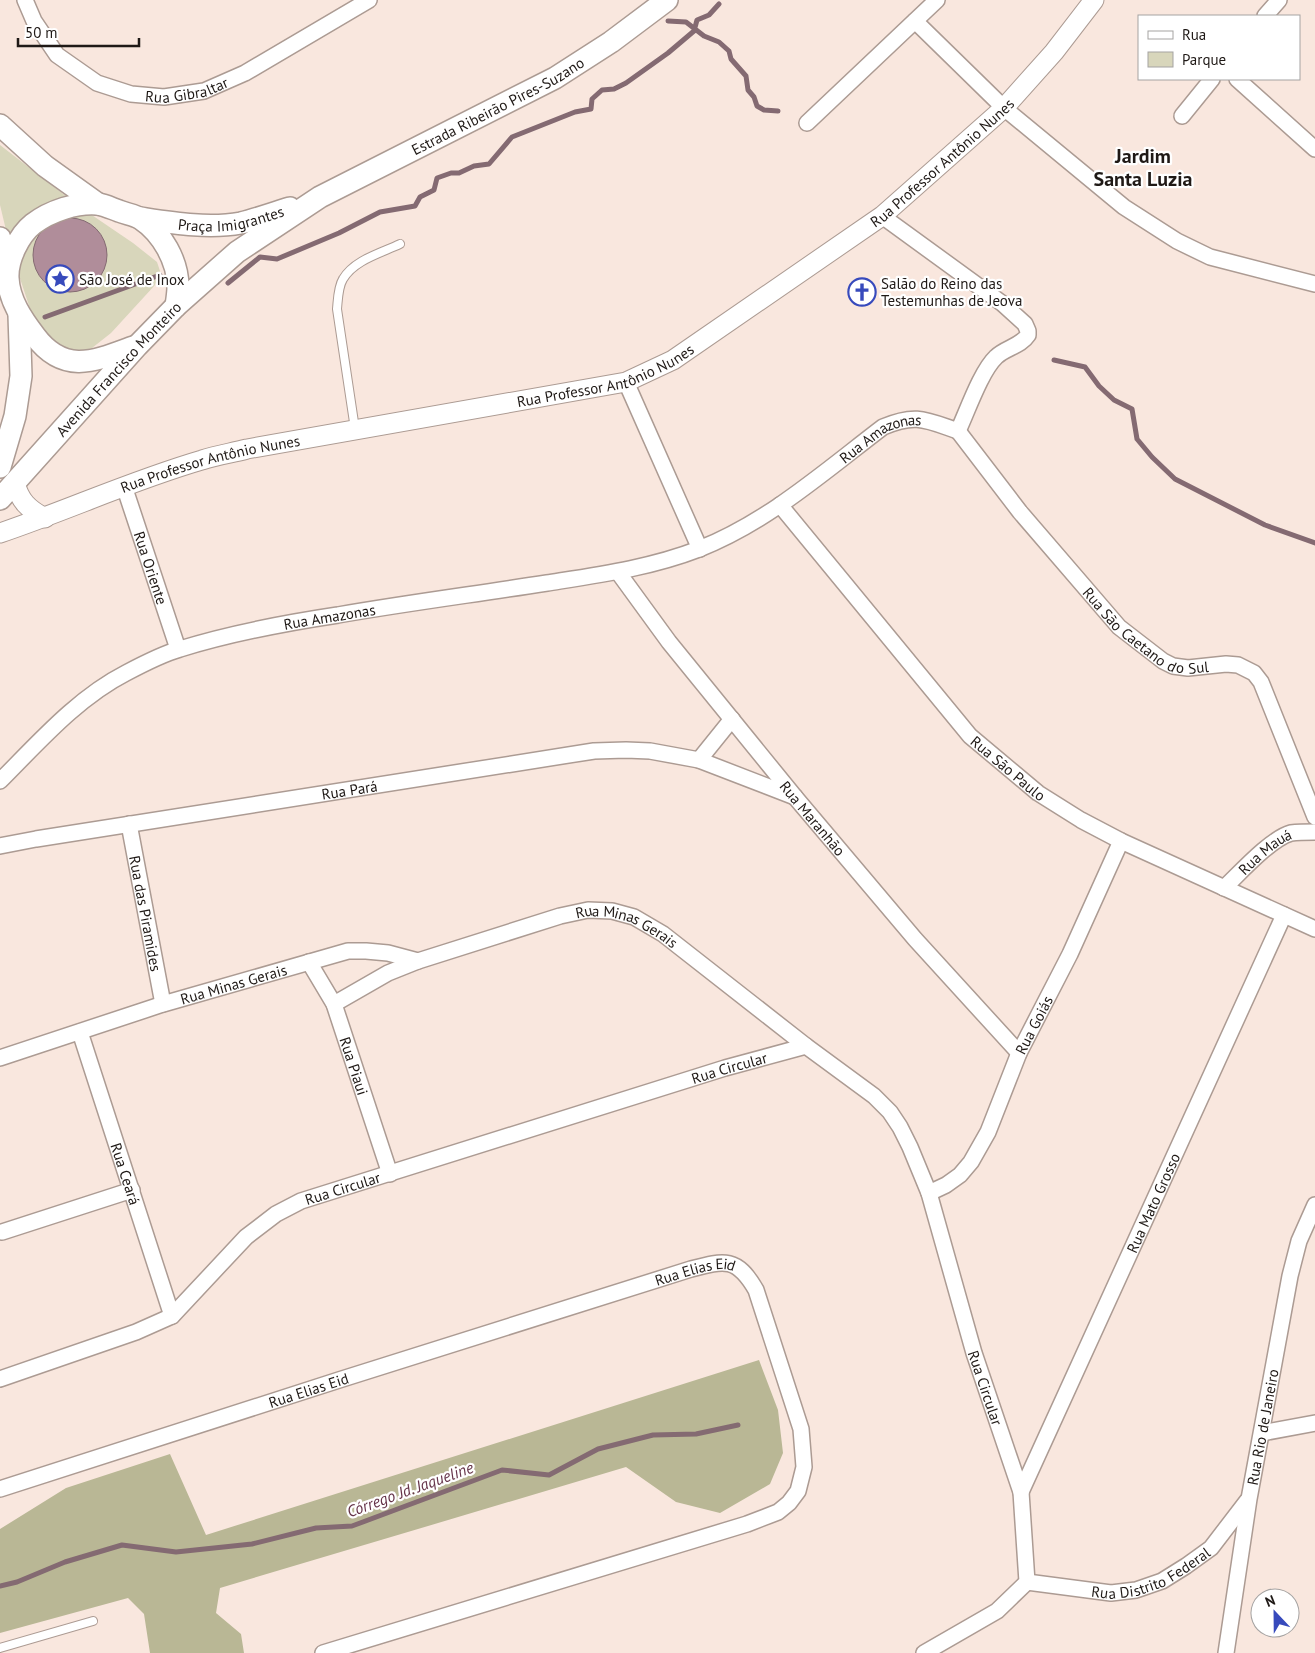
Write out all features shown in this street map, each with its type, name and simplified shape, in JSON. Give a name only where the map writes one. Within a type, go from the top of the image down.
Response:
[{"type":"main road","name":"Estrada Ribeirão Pires-Suzano","points":[[320,197],[555,78],[611,42],[667,0]]},
{"type":"main road","points":[[0,124],[45,166],[98,204],[140,218],[157,234],[168,249],[175,268],[178,286],[176,306]]},
{"type":"main road","name":"Praça Imigrantes","points":[[140,218],[214,225],[240,223],[320,197]]},
{"type":"main road","name":"Avenida Francisco Monteiro","points":[[0,499],[137,346],[176,306],[237,252],[320,197]]},
{"type":"main road","points":[[8,278],[10,259],[22,236],[33,224],[71,206],[98,204]]},
{"type":"main road","points":[[0,238],[8,278],[19,315],[21,376],[15,416],[0,467]]},
{"type":"main road","points":[[19,315],[37,339],[50,352],[61,358],[78,363],[99,360],[137,346]]},
{"type":"street","name":"Rua Gibraltar","points":[[25,0],[34,21],[57,55],[97,83],[130,94],[164,97],[204,92],[245,73],[369,0]]},
{"type":"street","points":[[807,123],[937,0]]},
{"type":"street","name":"Rua Professor Antônio Nunes","points":[[0,533],[44,518],[124,486],[202,460],[247,449],[626,382],[673,360],[882,216],[1004,108],[1054,52],[1094,0]]},
{"type":"street","points":[[1266,15],[1279,0]]},
{"type":"street","points":[[915,21],[1004,108],[1124,207],[1177,242],[1210,256],[1315,284]]},
{"type":"street","points":[[1182,116],[1211,80]]},
{"type":"street","points":[[1238,80],[1315,149]]},
{"type":"street","points":[[882,216],[1003,304],[1025,324],[1028,331],[1028,335],[1024,340],[1005,350],[991,363],[958,431]]},
{"type":"street","points":[[626,382],[700,549]]},
{"type":"street","name":"Rua Amazonas","points":[[0,781],[48,733],[89,697],[124,674],[178,649],[281,624],[618,572],[661,562],[700,549],[739,530],[780,505],[883,427],[896,421],[917,418],[958,431]]},
{"type":"street","name":"Rua São Caetano do Sul","points":[[958,431],[1020,512],[1119,627],[1173,666],[1188,668],[1232,665],[1254,673],[1261,682],[1315,817]]},
{"type":"street","points":[[15,483],[18,495],[25,505],[44,518]]},
{"type":"street","name":"Rua Oriente","points":[[124,486],[178,649]]},
{"type":"street","name":"Rua São Paulo","points":[[780,505],[970,736],[1038,794],[1121,841],[1176,864],[1315,929]]},
{"type":"street","name":"Rua Maranhão","points":[[618,572],[669,642],[795,797],[915,939],[1019,1053]]},
{"type":"street","points":[[699,760],[732,719]]},
{"type":"street","name":"Rua Pará","points":[[0,846],[594,751],[626,750],[650,752],[699,760],[795,797]]},
{"type":"street","name":"Rua das Piramides","points":[[129,824],[163,1004]]},
{"type":"street","name":"Rua Mauá","points":[[1224,888],[1270,845],[1282,837],[1292,833],[1315,832]]},
{"type":"street","name":"Rua Goiás","points":[[929,1193],[946,1185],[960,1175],[971,1162],[988,1132],[1019,1053],[1070,954],[1121,841]]},
{"type":"street","name":"Rua Minas Gerais","points":[[334,1004],[388,973],[418,960],[560,916],[588,910],[612,911],[634,917],[663,934],[806,1046]]},
{"type":"street","name":"Rua Mato Grosso","points":[[1021,1492],[1284,915]]},
{"type":"street","name":"Rua Minas Gerais","points":[[0,1058],[163,1004],[348,951],[388,953],[418,960]]},
{"type":"street","name":"Rua Piaui","points":[[309,962],[334,1004],[390,1174]]},
{"type":"street","name":"Rua Ceará","points":[[80,1032],[172,1316]]},
{"type":"street","name":"Rua Circular","points":[[0,1379],[136,1332],[172,1316],[246,1238],[276,1214],[301,1201],[725,1068],[806,1046],[874,1096],[890,1112],[910,1147],[929,1193],[974,1352],[1021,1492],[1027,1582]]},
{"type":"street","points":[[2,1232],[132,1190]]},
{"type":"street","name":"Rua Rio de Janeiro","points":[[1226,1653],[1249,1499],[1290,1276],[1299,1241],[1315,1205]]},
{"type":"street","name":"Rua Elias Eid","points":[[0,1489],[691,1269],[713,1263],[726,1263],[737,1266],[748,1275],[756,1290],[801,1428],[804,1467],[798,1491],[789,1503],[778,1512],[747,1524],[323,1653]]},
{"type":"street","points":[[1262,1433],[1315,1423]]},
{"type":"street","name":"Rua Distrito Federal","points":[[1027,1582],[1111,1593],[1136,1590],[1162,1581],[1211,1548],[1249,1499]]},
{"type":"street","points":[[924,1653],[997,1611],[1027,1582]]},
{"type":"lane","points":[[355,431],[337,309],[338,294],[344,278],[357,263],[400,244]]},
{"type":"lane","points":[[0,1648],[93,1621]]},
{"type":"green space","points":[[0,145],[80,207],[133,243],[157,262],[160,271],[155,285],[111,333],[92,348],[74,353],[58,350],[37,330],[11,251],[0,205]]},
{"type":"shaded area","points":[[70,218],[91,224],[101,234],[107,255],[101,276],[91,286],[70,292],[49,286],[39,276],[33,255],[39,234],[49,224]]},
{"type":"shaded area","points":[[759,1360],[778,1410],[783,1453],[770,1484],[720,1513],[676,1502],[626,1467],[220,1588],[216,1613],[241,1634],[244,1653],[150,1653],[144,1614],[128,1598],[0,1633],[0,1529],[66,1488],[170,1454],[206,1535]]},
{"type":"waterway","points":[[228,283],[260,257],[277,259],[339,233],[380,212],[415,206],[420,197],[434,190],[437,178],[451,173],[459,173],[474,166],[489,164],[512,137],[575,112],[591,109],[592,99],[602,90],[614,89],[626,83],[668,53],[694,31],[697,20],[709,15],[719,4]]},
{"type":"waterway","points":[[668,21],[686,22],[704,36],[719,42],[729,51],[731,59],[746,76],[748,90],[754,97],[757,106],[764,110],[778,111]]},
{"type":"waterway","points":[[45,317],[160,275]]},
{"type":"waterway","points":[[1054,360],[1085,367],[1099,386],[1114,400],[1132,409],[1137,439],[1152,457],[1175,479],[1265,525],[1315,543]]},
{"type":"waterway","name":"Córrego Jd. Jaqueline","points":[[0,1586],[17,1582],[65,1562],[122,1545],[176,1552],[252,1544],[316,1528],[352,1526],[502,1470],[549,1475],[598,1449],[653,1435],[696,1434],[738,1425]]},
{"type":"place","name":"São José de Inox","points":[[60,279]]},
{"type":"place","name":"Salão do Reino das Testemunhas de Jeova","points":[[862,292]]},
{"type":"district","name":"Jardim Santa Luzia","points":[[1143,168]]}]
